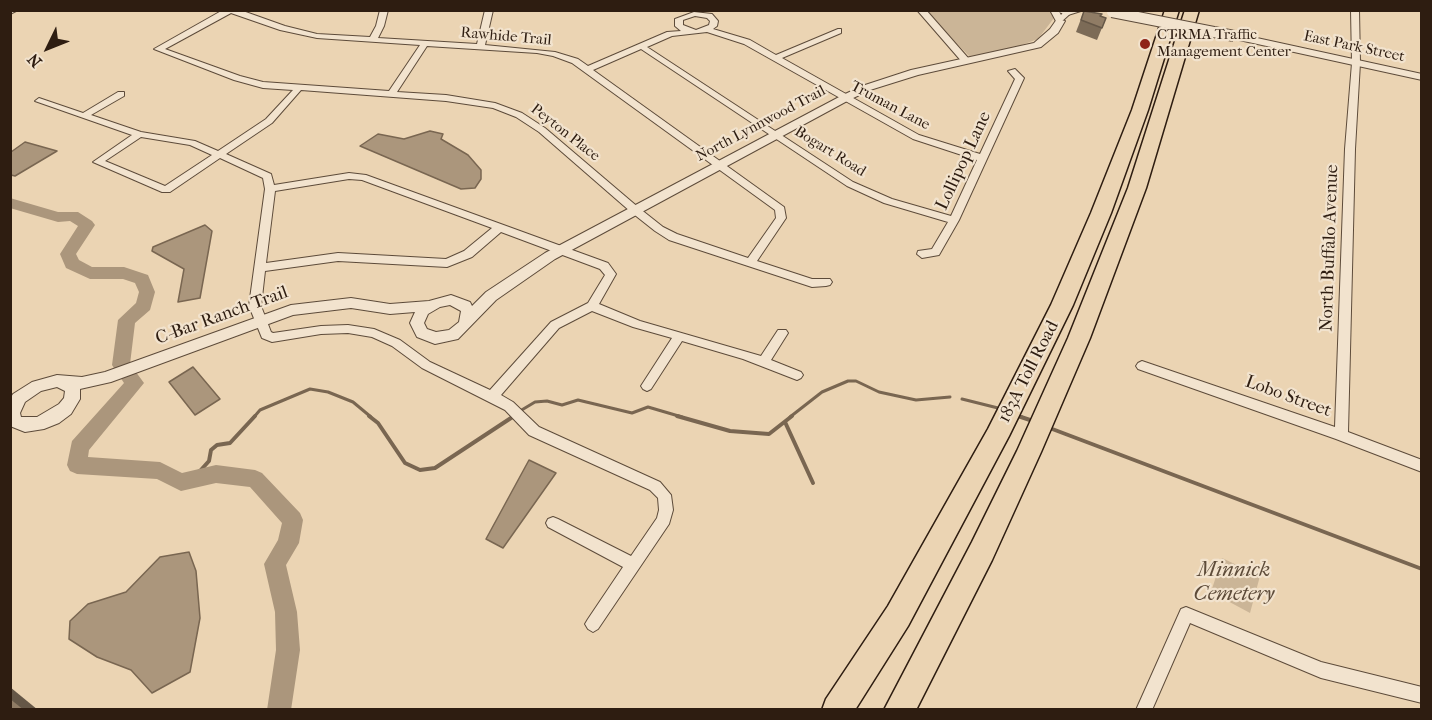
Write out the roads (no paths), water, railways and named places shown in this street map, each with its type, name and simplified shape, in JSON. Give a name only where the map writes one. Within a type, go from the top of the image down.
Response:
[{"type":"highway","name":"183A Toll Road","points":[[837,710],[898,616],[997,436],[1057,315],[1085,252],[1140,110],[1172,10]]},
{"type":"highway","name":"183A Toll Road","points":[[899,710],[1029,452],[1110,260],[1137,188],[1192,10]]},
{"type":"street","name":"Rawhide Trail","points":[[231,10],[298,32],[372,41],[555,54],[588,69],[780,209],[781,218],[751,261]]},
{"type":"street","name":"Peyton Place","points":[[231,10],[158,49],[237,78],[263,85],[472,100],[519,115],[542,130],[635,210],[673,237],[812,283],[826,282]]},
{"type":"street","points":[[372,41],[380,26],[384,10]]},
{"type":"street","points":[[480,48],[489,10]]},
{"type":"street","points":[[921,10],[966,61]]},
{"type":"street","points":[[1059,14],[1080,10]]},
{"type":"street","name":"North Buffalo Avenue","points":[[1341,435],[1350,149],[1356,63],[1355,10]]},
{"type":"street","name":"East Park Street","points":[[1108,11],[1422,77]]},
{"type":"street","name":"North Lynnwood Trail","points":[[469,318],[491,296],[561,250],[845,98],[880,83],[915,72],[1037,45],[1054,31],[1059,14]]},
{"type":"street","points":[[670,34],[679,26],[680,19],[688,15],[709,22]]},
{"type":"street","points":[[588,69],[670,34],[691,32],[709,22]]},
{"type":"street","name":"Truman Lane","points":[[709,22],[723,33],[747,42],[916,137],[984,159]]},
{"type":"street","points":[[679,26],[691,32]]},
{"type":"street","points":[[776,58],[838,31]]},
{"type":"street","points":[[392,93],[424,45]]},
{"type":"street","name":"Bogart Road","points":[[641,46],[774,136],[869,194],[954,220]]},
{"type":"street","name":"Lollipop Lane","points":[[922,254],[935,252],[954,220],[984,159],[1020,78],[1012,71]]},
{"type":"street","points":[[139,134],[93,163],[168,195],[269,121],[298,89]]},
{"type":"street","points":[[84,116],[121,94]]},
{"type":"street","points":[[39,101],[139,134],[192,143],[268,176],[270,189],[255,306],[266,335],[272,338],[321,330],[348,329],[374,333],[396,343],[426,365],[509,406],[534,431],[655,486],[664,495],[666,510],[664,520],[593,624]]},
{"type":"street","points":[[270,189],[349,176],[363,177],[604,266],[611,274],[592,306],[555,325],[492,396]]},
{"type":"street","points":[[260,268],[338,257],[447,263],[468,254],[500,227]]},
{"type":"street","name":"North Lynnwood Trail","points":[[459,302],[491,296]]},
{"type":"street","name":"C-Bar Ranch Trail","points":[[106,378],[69,404],[59,414],[38,424],[25,425],[13,421],[15,401],[37,386],[51,381],[82,383],[106,378],[291,310],[328,304],[351,303],[390,309],[429,306],[444,301],[459,302]]},
{"type":"street","points":[[459,302],[465,306],[469,318]]},
{"type":"street","points":[[418,328],[419,316],[429,306]]},
{"type":"street","points":[[592,306],[637,324],[746,355],[797,375]]},
{"type":"street","name":"C-Bar Ranch Trail","points":[[390,309],[413,321],[428,336],[444,337],[461,330],[469,318]]},
{"type":"street","points":[[764,362],[782,333]]},
{"type":"street","points":[[647,386],[680,337]]},
{"type":"street","name":"Lobo Street","points":[[1142,366],[1341,435],[1422,466]]},
{"type":"street","points":[[63,382],[73,390],[69,404]]},
{"type":"street","points":[[553,523],[634,565]]},
{"type":"street","points":[[1144,710],[1186,614],[1321,670],[1422,695]]},
{"type":"waterway","points":[[10,203],[58,217],[73,216],[87,225],[68,254],[72,264],[90,273],[124,273],[142,279],[147,292],[144,306],[127,320],[121,365],[135,383],[79,447],[77,465],[160,471],[181,482],[216,474],[255,479],[293,520],[288,543],[275,564],[286,612],[288,650],[279,710]]},
{"type":"waterway","points":[[790,417],[822,392],[848,381],[856,381],[879,392],[916,400],[950,397]]},
{"type":"waterway","points":[[254,417],[260,410],[310,389],[328,392],[353,402],[371,417]]},
{"type":"waterway","points":[[962,399],[1002,409]]},
{"type":"waterway","points":[[520,411],[535,402],[547,401],[562,405],[578,400],[632,413],[648,407],[682,417]]},
{"type":"waterway","points":[[1017,415],[1022,417]]},
{"type":"waterway","points":[[178,480],[200,471],[209,461],[211,450],[217,445],[230,443],[255,416]]},
{"type":"waterway","points":[[369,416],[378,423],[405,463],[420,470],[435,468],[514,416]]},
{"type":"waterway","points":[[677,416],[730,431],[769,434],[792,416]]},
{"type":"waterway","points":[[1018,416],[1033,421]]},
{"type":"waterway","points":[[785,422],[813,483]]},
{"type":"waterway","points":[[1047,427],[1422,569]]},
{"type":"place","name":"CTRMA Traffic Management Center","points":[[1145,44]]},
{"type":"park label","name":"Minnick Cemetery","points":[[1234,583]]}]
